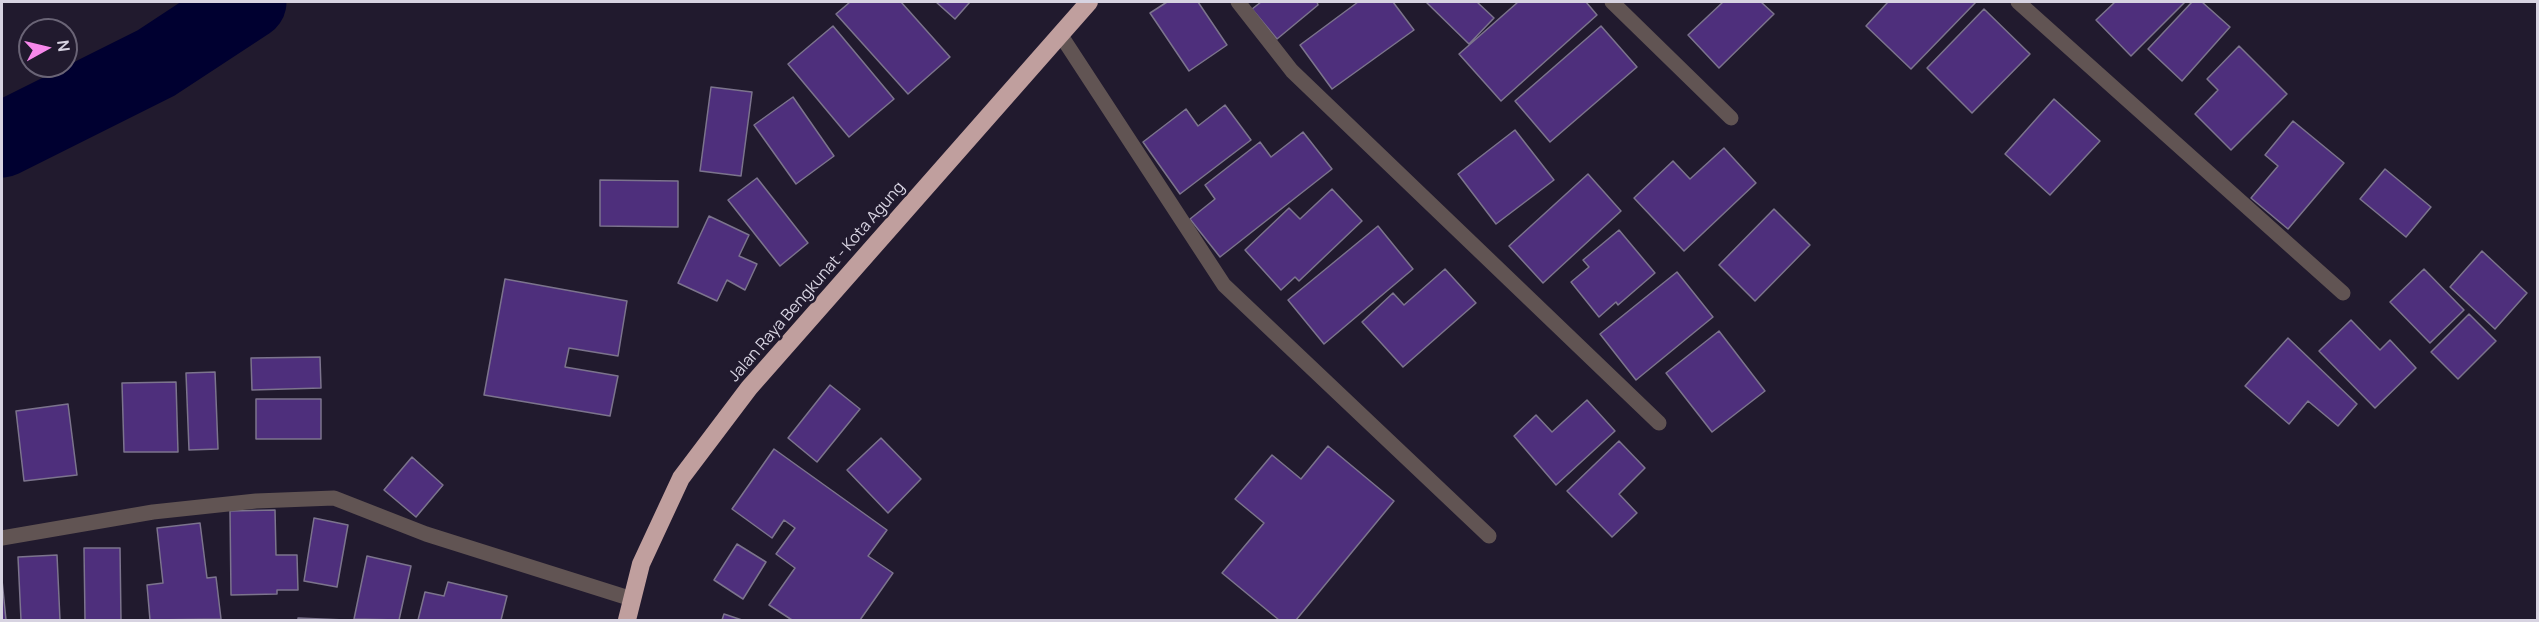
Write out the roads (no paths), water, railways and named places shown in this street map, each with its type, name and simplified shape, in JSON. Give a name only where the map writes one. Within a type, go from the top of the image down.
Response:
[{"type":"highway","name":"Jalan Raya Bengkunat - Kota Agung","points":[[627,621],[641,564],[681,478],[749,388],[1089,2]]},
{"type":"street","points":[[1238,2],[1292,71],[1659,423]]},
{"type":"street","points":[[1612,2],[1731,118]]},
{"type":"street","points":[[2018,2],[2343,293]]},
{"type":"street","points":[[1060,34],[1224,285],[1489,536]]},
{"type":"street","points":[[2,538],[153,512],[256,501],[334,498],[426,534],[632,599]]},
{"type":"waterway","points":[[2,140],[156,63],[249,2]]}]
